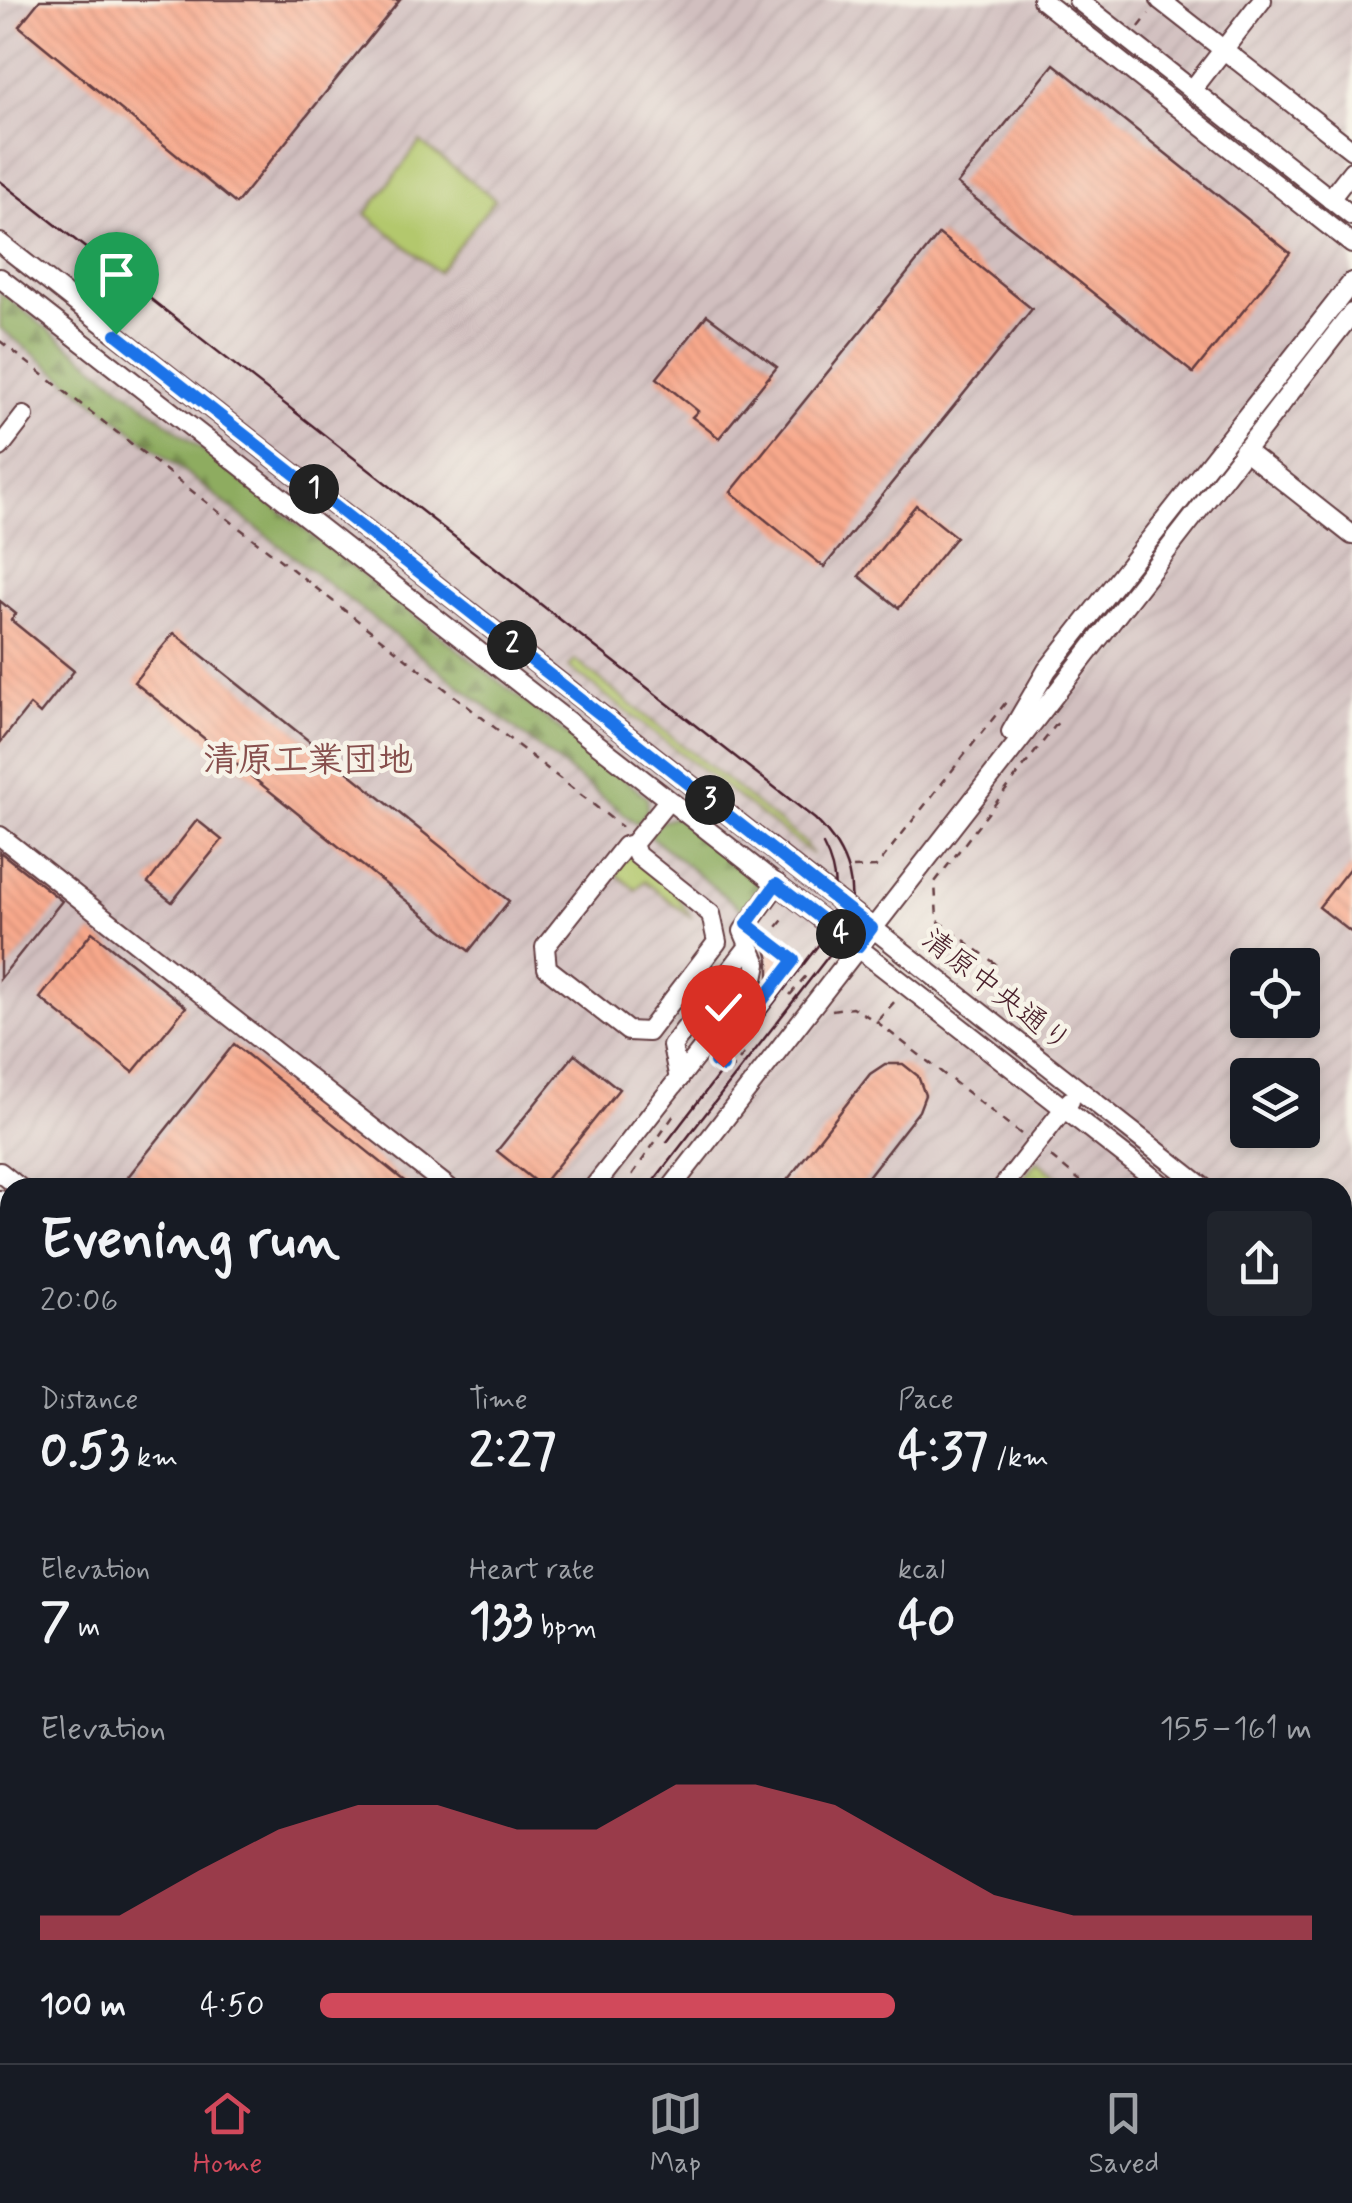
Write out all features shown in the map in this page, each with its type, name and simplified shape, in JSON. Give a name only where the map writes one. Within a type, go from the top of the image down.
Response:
[{"type":"street","points":[[1042,0],[1352,244]]},
{"type":"street","points":[[1160,0],[1352,150]]},
{"type":"street","points":[[1192,90],[1262,0]]},
{"type":"street","points":[[1066,18],[1083,2],[1352,216]]},
{"type":"street","points":[[1330,199],[1352,171]]},
{"type":"street","name":"清原中央通り","points":[[0,243],[1192,1178]]},
{"type":"street","name":"清原中央通り","points":[[0,278],[1153,1178]]},
{"type":"street","points":[[973,797],[1048,670],[1352,282]]},
{"type":"street","points":[[679,1178],[1352,313]]},
{"type":"street","points":[[0,447],[24,416]]},
{"type":"street","points":[[1244,450],[1352,535]]},
{"type":"street","points":[[635,842],[637,855],[708,911],[716,942],[648,1032],[628,1031],[547,968],[545,947],[625,846],[635,842],[668,800]]},
{"type":"street","points":[[0,836],[437,1178]]},
{"type":"street","points":[[758,942],[743,931],[776,884]]},
{"type":"street","points":[[602,1178],[753,984],[758,942]]},
{"type":"street","points":[[679,1079],[672,1046],[758,942]]},
{"type":"street","points":[[1010,1178],[1079,1088]]},
{"type":"path","points":[[0,341],[635,842]]},
{"type":"path","points":[[853,868],[876,867],[1020,684]]},
{"type":"path","points":[[996,964],[936,920],[935,882],[1062,717]]},
{"type":"path","points":[[758,942],[790,910]]},
{"type":"path","points":[[747,924],[758,942],[794,960],[762,1002]]},
{"type":"path","points":[[932,957],[952,930]]},
{"type":"path","points":[[790,995],[808,972]]},
{"type":"path","points":[[877,1022],[899,996]]},
{"type":"path","points":[[852,1007],[877,1022],[1076,1178]]},
{"type":"path","points":[[708,1072],[715,1062],[730,1073],[746,1051]]},
{"type":"path","points":[[631,1178],[676,1112]]},
{"type":"shaded area","points":[[0,0],[1352,0],[1352,1178],[0,1178]]},
{"type":"green space","points":[[420,142],[495,199],[438,272],[366,214]]},
{"type":"green space","points":[[0,292],[647,797],[647,811],[637,824],[0,328]]},
{"type":"green space","points":[[575,660],[803,841],[813,855],[569,667]]},
{"type":"green space","points":[[675,817],[767,890],[747,914],[649,835],[660,822]]},
{"type":"green space","points":[[627,852],[671,887],[692,918],[644,881],[636,890],[612,871]]},
{"type":"green space","points":[[1037,1161],[1059,1178],[1024,1178]]},
{"type":"building","points":[[40,0],[400,0],[236,204],[19,26]]},
{"type":"building","points":[[1054,64],[1290,253],[1193,373],[957,184]]},
{"type":"building","points":[[939,234],[1032,309],[824,567],[731,492]]},
{"type":"building","points":[[707,315],[777,367],[719,438],[692,417],[698,411],[657,378]]},
{"type":"building","points":[[916,505],[956,537],[899,608],[859,576]]},
{"type":"building","points":[[0,601],[16,614],[11,620],[74,671],[40,714],[30,705],[0,743]]},
{"type":"building","points":[[174,633],[509,901],[469,951],[134,682]]},
{"type":"building","points":[[197,820],[222,840],[172,902],[148,883]]},
{"type":"building","points":[[0,852],[62,901],[0,979]]},
{"type":"building","points":[[1352,865],[1352,933],[1319,907]]},
{"type":"building","points":[[92,932],[186,1007],[133,1072],[40,998]]},
{"type":"building","points":[[764,940],[788,959],[769,983],[769,960]]},
{"type":"building","points":[[234,1044],[401,1178],[127,1178]]},
{"type":"building","points":[[575,1054],[619,1089],[547,1178],[531,1178],[497,1151]]},
{"type":"building","points":[[885,1064],[903,1064],[918,1076],[925,1095],[919,1111],[867,1178],[789,1178],[870,1074]]},
{"type":"tram line","points":[[0,181],[815,819],[837,845],[851,888],[844,936],[656,1178]]},
{"type":"tram line","points":[[667,1142],[823,939],[835,892],[823,845]]},
{"type":"district","name":"清原工業団地","points":[[308,759]]},
{"type":"route","points":[[116,334],[872,928],[858,947],[776,884],[747,924],[794,960],[715,1062],[723,1067]]}]
